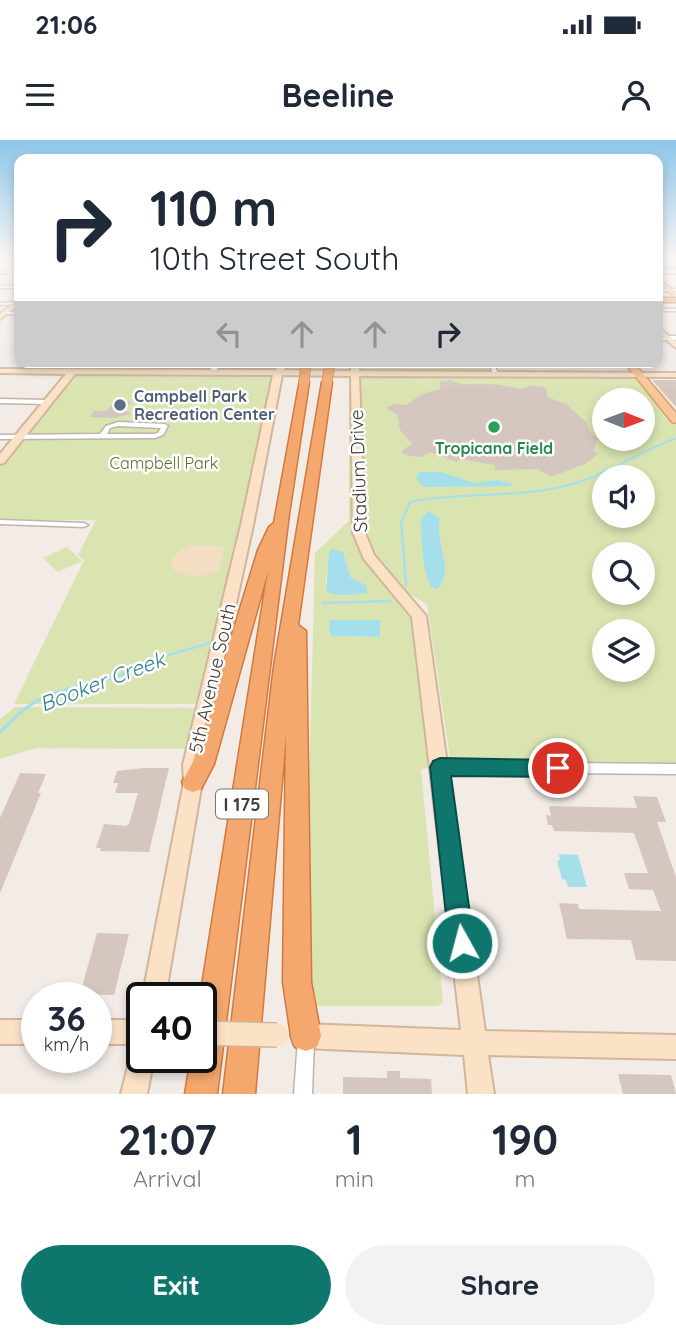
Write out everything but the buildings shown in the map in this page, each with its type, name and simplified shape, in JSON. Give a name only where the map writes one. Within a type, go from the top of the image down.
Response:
[{"type":"highway","points":[[298,368],[301,382]]},
{"type":"highway","points":[[301,382],[304,368]]},
{"type":"highway","points":[[322,368],[323,382]]},
{"type":"highway","points":[[323,382],[328,368]]},
{"type":"highway","name":"I 175","points":[[201,1094],[301,382]]},
{"type":"highway","name":"I 175","points":[[239,1094],[283,666],[296,590],[323,382]]},
{"type":"highway","points":[[194,782],[203,764],[266,550],[282,514]]},
{"type":"highway","points":[[296,590],[297,982],[306,1036]]},
{"type":"main road","points":[[633,368],[676,420]]},
{"type":"street","points":[[672,338],[676,346]]},
{"type":"street","points":[[213,372],[215,368]]},
{"type":"street","points":[[0,371],[213,372],[268,368]]},
{"type":"street","name":"5th Avenue South","points":[[156,982],[194,782],[192,765],[282,368]]},
{"type":"street","points":[[355,368],[496,374],[676,375]]},
{"type":"street","name":"Stadium Drive","points":[[355,368],[359,533],[362,546],[377,569],[405,597],[419,617],[481,1094]]},
{"type":"street","points":[[494,368],[496,374]]},
{"type":"street","points":[[0,461],[73,371]]},
{"type":"street","points":[[0,401],[48,402]]},
{"type":"street","points":[[0,438],[155,436],[161,434],[165,426],[117,424],[108,426],[102,436]]},
{"type":"street","points":[[0,522],[85,525]]},
{"type":"street","points":[[440,767],[676,769]]},
{"type":"street","points":[[0,1032],[21,1032]]},
{"type":"street","points":[[217,1033],[676,1047]]},
{"type":"street","points":[[303,1094],[306,1036]]},
{"type":"street","points":[[134,1094],[138,1073]]},
{"type":"green space","points":[[358,368],[490,368],[493,373],[358,373]]},
{"type":"green space","name":"Campbell Park","points":[[73,375],[273,376],[200,704],[14,704],[84,560],[78,555],[96,520],[0,520],[0,466]]},
{"type":"green space","points":[[349,375],[353,375],[355,533],[364,557],[415,617],[434,768],[421,769],[443,1003],[437,1006],[315,1006],[304,981],[315,553],[349,521]],"holes":[[[343,552],[351,578],[366,585],[325,585],[329,558]],[[331,620],[379,620],[380,637],[332,636]]]},
{"type":"green space","points":[[358,377],[631,377],[637,380],[644,388],[592,388],[592,452],[654,452],[655,401],[676,426],[676,763],[453,761],[450,758],[427,604],[390,576],[365,536]]},
{"type":"green space","points":[[67,547],[82,561],[58,572],[43,558]]},
{"type":"green space","points":[[15,707],[200,708],[190,749],[36,748],[0,759],[0,719]]},
{"type":"sand","points":[[189,545],[224,548],[219,570],[197,576],[174,570],[171,562],[177,553]]},
{"type":"water","points":[[419,472],[441,472],[475,483],[497,480],[513,484],[425,487],[416,480]]},
{"type":"water","points":[[429,511],[440,519],[445,565],[445,574],[437,589],[431,587],[423,553],[421,518]]},
{"type":"water","points":[[332,549],[343,552],[351,578],[366,585],[367,593],[341,595],[326,591],[329,552]]},
{"type":"water","points":[[330,620],[380,620],[380,637],[332,636],[329,631]]},
{"type":"water","points":[[559,854],[578,855],[587,887],[568,887],[566,880],[562,879],[557,861],[560,860]]},
{"type":"waterway","name":"Booker Creek","points":[[401,522],[410,502],[523,493],[561,487],[591,478],[676,438]]},
{"type":"waterway","name":"Booker Creek","points":[[401,522],[406,585]]},
{"type":"waterway","name":"Booker Creek","points":[[323,603],[390,601]]},
{"type":"waterway","name":"Booker Creek","points":[[144,666],[168,655],[210,643]]},
{"type":"waterway","name":"Booker Creek","points":[[0,732],[25,709],[43,698],[148,665]]},
{"type":"place","name":"Campbell Park Recreation Center","points":[[120,405]]},
{"type":"place","name":"Tropicana Field","points":[[494,427]]},
{"type":"route","points":[[462,943],[440,767],[558,768]]}]
